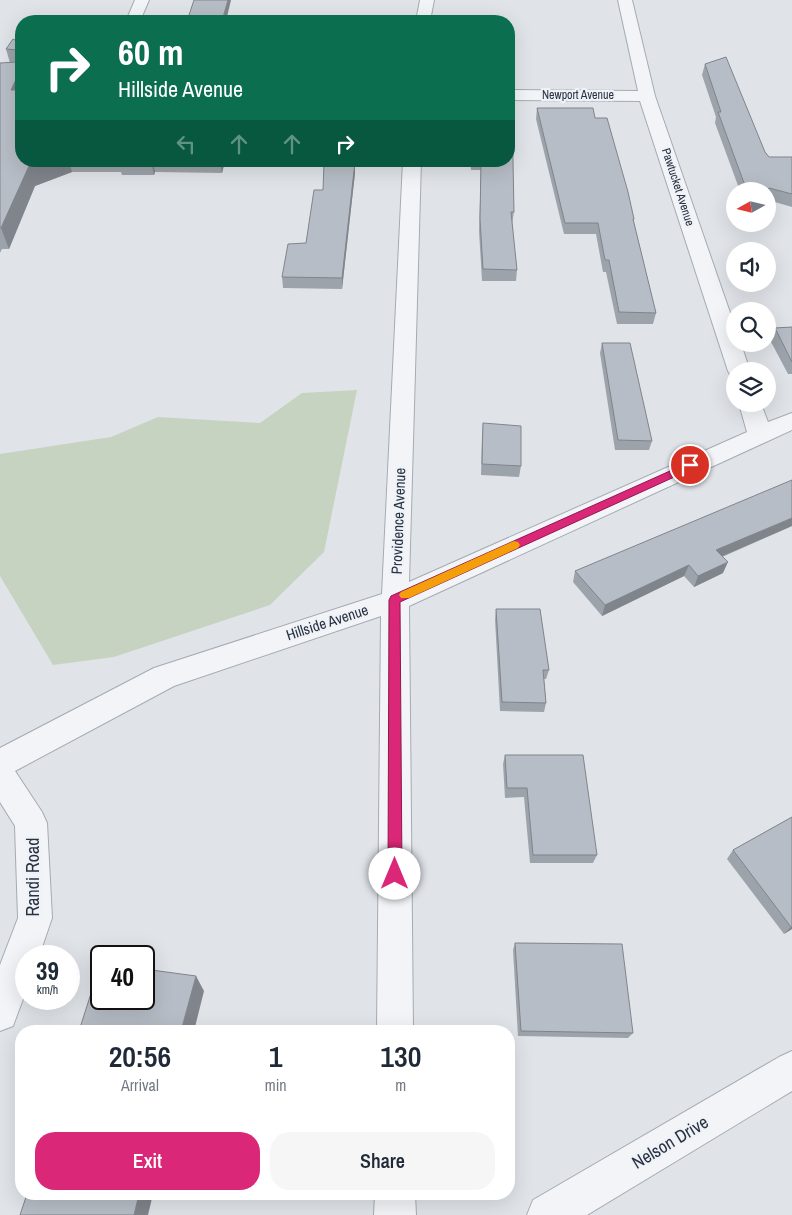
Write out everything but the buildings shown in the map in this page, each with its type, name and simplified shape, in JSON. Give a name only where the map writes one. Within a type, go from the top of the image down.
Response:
[{"type":"street","points":[[136,15],[142,0]]},
{"type":"street","points":[[424,15],[427,0]]},
{"type":"street","name":"Pawtucket Avenue","points":[[625,0],[647,96],[736,362]]},
{"type":"street","name":"Newport Avenue","points":[[515,95],[647,96]]},
{"type":"street","name":"Providence Avenue","points":[[395,1025],[395,600],[412,167]]},
{"type":"street","points":[[753,412],[760,434]]},
{"type":"street","name":"Hillside Avenue","points":[[0,763],[164,677],[395,600],[792,421]]},
{"type":"street","name":"Randi Road","points":[[0,774],[31,823],[35,918],[0,1013]]},
{"type":"street","name":"Nelson Drive","points":[[548,1215],[792,1070]]},
{"type":"street","points":[[394,1200],[394,1215]]},
{"type":"green space","points":[[357,390],[324,552],[270,605],[114,657],[53,665],[0,576],[0,454],[111,437],[158,417],[260,423],[302,393]]},
{"type":"slow traffic","points":[[405,595],[514,545]]},
{"type":"route","points":[[395,874],[395,600],[690,465]]}]
